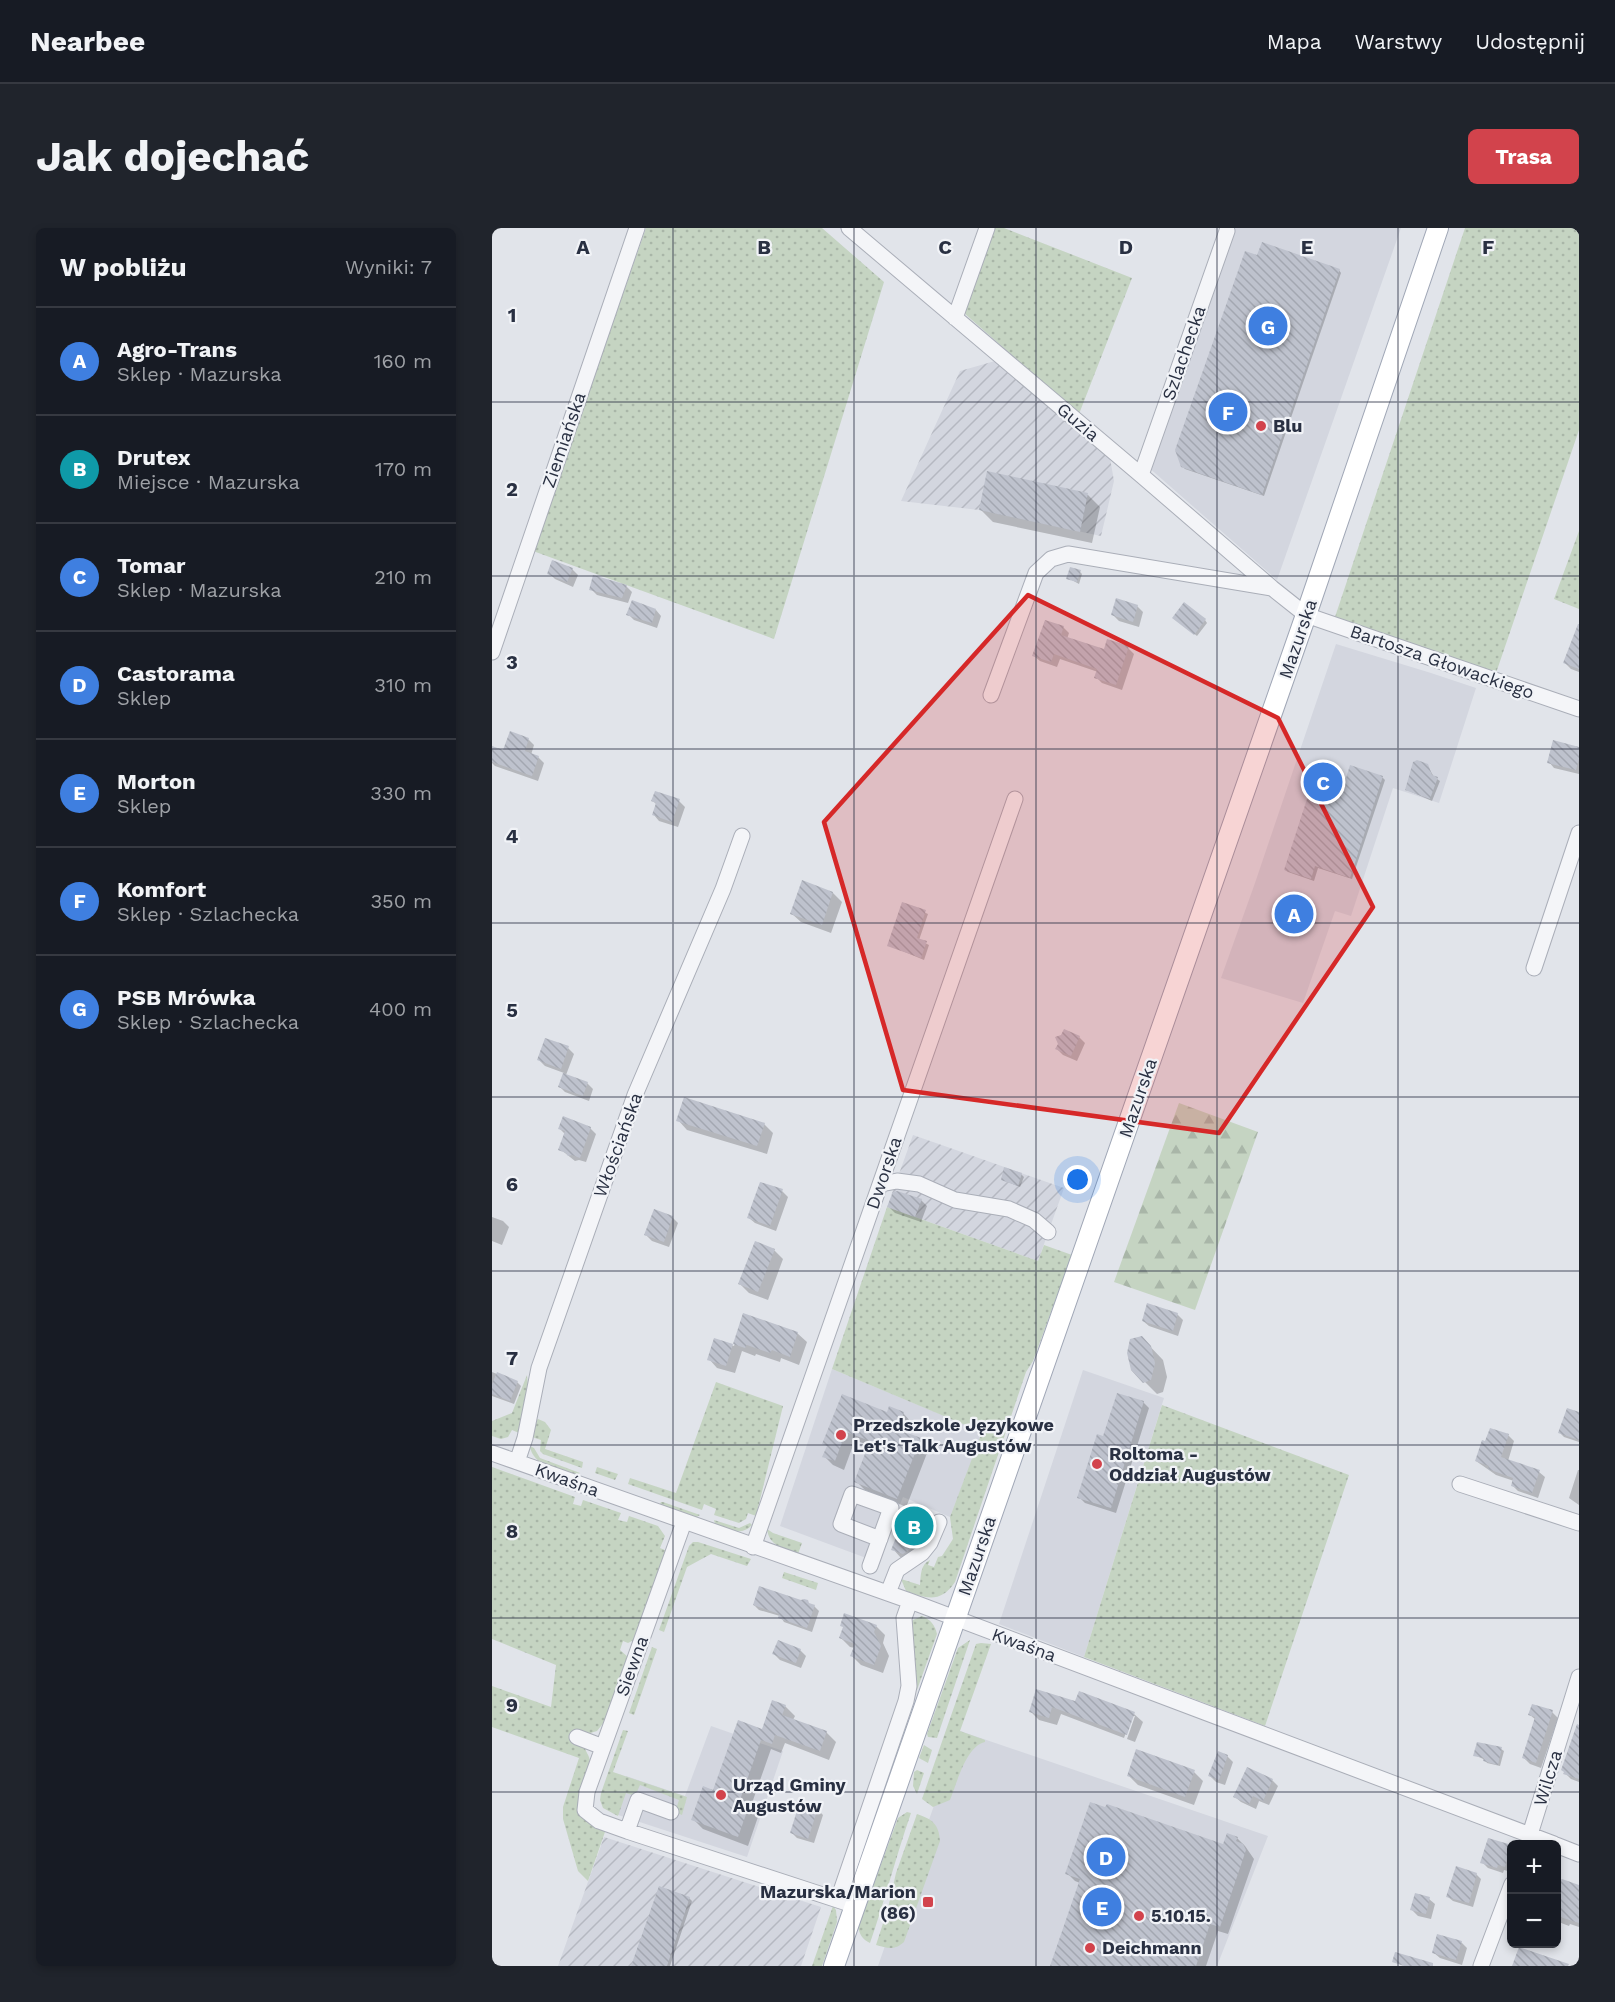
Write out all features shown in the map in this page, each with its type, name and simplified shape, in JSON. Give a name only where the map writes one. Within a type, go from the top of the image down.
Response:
[{"type":"main road","name":"Mazurska","points":[[834,1966],[847,1903],[956,1619],[1306,615],[1438,228]]},
{"type":"street","name":"Ziemiańska","points":[[492,651],[637,228]]},
{"type":"street","name":"Guzia","points":[[849,228],[1306,615]]},
{"type":"street","points":[[955,318],[987,228]]},
{"type":"street","name":"Szlachecka","points":[[1141,475],[1227,231]]},
{"type":"street","points":[[991,695],[1036,573],[1051,559],[1068,554],[1272,588]]},
{"type":"street","name":"Bartosza Głowackiego","points":[[1306,615],[1579,709]]},
{"type":"street","name":"Dworska","points":[[753,1547],[1015,799]]},
{"type":"street","points":[[1534,968],[1579,833]]},
{"type":"street","name":"Włościańska","points":[[517,1462],[525,1438],[539,1368],[632,1106],[723,889],[742,836]]},
{"type":"street","points":[[881,1184],[897,1181],[919,1184],[955,1200],[1009,1209],[1034,1220],[1048,1232]]},
{"type":"street","name":"Kwaśna","points":[[492,1453],[910,1601],[1529,1840]]},
{"type":"street","points":[[1460,1484],[1579,1523]]},
{"type":"street","name":"Siewna","points":[[627,1831],[599,1821],[585,1810],[587,1792],[684,1522]]},
{"type":"street","points":[[888,1593],[897,1570],[922,1553],[930,1543],[939,1522]]},
{"type":"street","points":[[870,1566],[880,1539]]},
{"type":"street","points":[[671,1812],[638,1800],[627,1831],[847,1903],[906,1701],[909,1686],[904,1618],[910,1601]]},
{"type":"street","name":"Wilcza","points":[[1529,1840],[1579,1677]]},
{"type":"street","points":[[577,1737],[603,1747]]},
{"type":"street","name":"Kwaśna","points":[[1561,1847],[1579,1854]]},
{"type":"street","points":[[1481,1966],[1508,1894]]},
{"type":"highlighted area","points":[[1028,595],[1278,718],[1373,907],[1219,1133],[903,1090],[824,822]]},
{"type":"shaded area","points":[[1233,228],[1401,228],[1277,580],[1147,466]]},
{"type":"shaded area","points":[[995,361],[1110,458],[1114,481],[1101,536],[979,510],[901,501],[960,371]]},
{"type":"shaded area","points":[[1336,644],[1476,688],[1439,803],[1393,788],[1351,916],[1335,911],[1303,1003],[1221,978]]},
{"type":"shaded area","points":[[913,1135],[1064,1188],[1038,1261],[887,1207]]},
{"type":"shaded area","points":[[832,1369],[983,1432],[950,1517],[903,1497],[877,1562],[780,1526]]},
{"type":"shaded area","points":[[1083,1370],[1164,1398],[1084,1657],[999,1624]]},
{"type":"shaded area","points":[[711,1726],[783,1751],[747,1857],[612,1813],[626,1776],[685,1796]]},
{"type":"shaded area","points":[[960,1731],[1268,1836],[1217,1966],[878,1966]]},
{"type":"shaded area","points":[[604,1837],[821,1907],[801,1966],[558,1966]]},
{"type":"green space","points":[[646,228],[822,228],[884,282],[774,639],[533,551]]},
{"type":"green space","points":[[993,228],[1004,228],[1132,278],[1079,414],[964,313]]},
{"type":"green space","points":[[1465,228],[1579,228],[1579,430],[1496,673],[1335,617]]},
{"type":"green space","points":[[1579,531],[1579,609],[1554,599]]},
{"type":"green space","points":[[1179,1103],[1258,1132],[1195,1310],[1114,1282]]},
{"type":"green space","points":[[887,1207],[1038,1261],[1044,1245],[1072,1255],[1033,1361],[1026,1372],[955,1582],[950,1589],[933,1597],[906,1591],[901,1579],[920,1585],[924,1565],[930,1560],[928,1565],[934,1567],[938,1557],[942,1556],[953,1539],[950,1517],[982,1432],[832,1369]]},
{"type":"green space","points":[[527,1375],[528,1385],[519,1433],[512,1430],[508,1437],[501,1439],[492,1436],[492,1421],[512,1413]]},
{"type":"green space","points":[[716,1382],[783,1406],[756,1516],[748,1513],[746,1519],[739,1523],[714,1515],[716,1509],[704,1504],[702,1510],[628,1484],[630,1478],[676,1493]]},
{"type":"green space","points":[[1162,1405],[1349,1475],[1265,1726],[1084,1657]]},
{"type":"green space","points":[[538,1419],[545,1422],[551,1430],[545,1449],[583,1462],[582,1468],[540,1451],[541,1440],[532,1437],[533,1423]]},
{"type":"green space","points":[[530,1446],[540,1458],[580,1473],[576,1475],[541,1462],[532,1453]]},
{"type":"green space","points":[[492,1467],[575,1497],[573,1504],[581,1506],[583,1500],[621,1513],[618,1520],[627,1522],[629,1516],[658,1526],[665,1536],[660,1548],[667,1551],[634,1640],[628,1643],[623,1641],[620,1650],[628,1657],[605,1721],[597,1731],[587,1734],[585,1748],[590,1765],[580,1793],[580,1811],[606,1829],[588,1881],[578,1871],[563,1819],[563,1807],[579,1758],[492,1727],[492,1686],[551,1707],[556,1665],[492,1639]]},
{"type":"green space","points":[[597,1467],[618,1474],[615,1480],[595,1473]]},
{"type":"green space","points":[[661,1502],[700,1515],[695,1518],[660,1504]]},
{"type":"green space","points":[[714,1520],[739,1528],[750,1523],[752,1525],[743,1531],[734,1531],[715,1524]]},
{"type":"green space","points":[[767,1529],[802,1543],[798,1554],[774,1543]]},
{"type":"green space","points":[[693,1542],[751,1559],[747,1566],[711,1554],[687,1567],[664,1632],[659,1630],[689,1546]]},
{"type":"green space","points":[[784,1572],[818,1583],[816,1590],[782,1578]]},
{"type":"green space","points":[[922,1616],[932,1623],[937,1634],[917,1690],[915,1690],[911,1623]]},
{"type":"green space","points":[[970,1640],[937,1738],[928,1737],[927,1734],[958,1648]]},
{"type":"green space","points":[[976,1644],[991,1644],[960,1731],[985,1740],[985,1742],[972,1750],[967,1758],[950,1800],[933,1807],[922,1799]]},
{"type":"green space","points":[[652,1647],[657,1649],[634,1715],[629,1713]]},
{"type":"green space","points":[[623,1730],[628,1731],[613,1772],[687,1797],[682,1815],[675,1812],[679,1800],[640,1785],[635,1796],[626,1793],[618,1816],[603,1808],[600,1800],[601,1793]]},
{"type":"green space","points":[[924,1745],[932,1750],[928,1763],[919,1758]]},
{"type":"green space","points":[[917,1770],[924,1773],[917,1794],[913,1786],[914,1772]]},
{"type":"green space","points":[[907,1812],[911,1813],[870,1943],[862,1936],[858,1927],[898,1818]]},
{"type":"green space","points":[[917,1814],[934,1823],[940,1841],[904,1942],[894,1948],[887,1948],[876,1945],[896,1873]]},
{"type":"green space","points":[[833,1906],[836,1910],[837,1922],[822,1966],[812,1966]]},
{"type":"building","points":[[1262,242],[1340,269],[1262,495],[1181,467],[1175,450],[1245,251],[1257,255]]},
{"type":"building","points":[[987,471],[1088,493],[1080,532],[979,510]]},
{"type":"building","points":[[552,560],[573,568],[567,582],[547,574]]},
{"type":"building","points":[[1070,567],[1081,570],[1077,582],[1066,579]]},
{"type":"building","points":[[593,575],[627,585],[622,598],[589,590]]},
{"type":"building","points":[[1116,598],[1138,605],[1133,622],[1111,615]]},
{"type":"building","points":[[632,600],[656,609],[652,623],[626,615]]},
{"type":"building","points":[[1184,602],[1206,619],[1194,635],[1172,618]]},
{"type":"building","points":[[1045,620],[1064,626],[1061,635],[1104,649],[1107,639],[1129,646],[1116,685],[1094,678],[1097,669],[1054,654],[1051,662],[1032,656]]},
{"type":"building","points":[[1579,624],[1579,669],[1563,663]]},
{"type":"building","points":[[510,731],[529,738],[525,751],[539,756],[532,776],[492,762],[492,746],[503,750]]},
{"type":"building","points":[[1553,740],[1579,747],[1576,770],[1547,763]]},
{"type":"building","points":[[1417,760],[1428,764],[1432,775],[1438,777],[1430,799],[1405,790],[1413,762]]},
{"type":"building","points":[[1350,765],[1383,776],[1350,878],[1315,866],[1311,879],[1284,870],[1317,768],[1346,778]]},
{"type":"building","points":[[655,791],[680,799],[672,822],[652,815],[656,803],[651,801]]},
{"type":"building","points":[[802,880],[833,892],[822,925],[790,914]]},
{"type":"building","points":[[902,902],[926,910],[917,938],[927,941],[921,958],[887,946]]},
{"type":"building","points":[[1064,1029],[1080,1036],[1071,1056],[1055,1049],[1058,1044],[1055,1037],[1061,1035]]},
{"type":"building","points":[[545,1038],[569,1046],[561,1069],[537,1060]]},
{"type":"building","points":[[563,1073],[588,1082],[583,1096],[558,1087]]},
{"type":"building","points":[[684,1097],[765,1123],[757,1146],[676,1121]]},
{"type":"building","points":[[563,1116],[591,1127],[580,1158],[568,1156],[558,1150],[565,1131],[558,1129]]},
{"type":"building","points":[[1004,1167],[1022,1173],[1018,1186],[1001,1180]]},
{"type":"building","points":[[760,1182],[783,1189],[770,1226],[747,1218]]},
{"type":"building","points":[[897,1191],[922,1199],[915,1217],[887,1207],[893,1192]]},
{"type":"building","points":[[654,1209],[673,1216],[664,1242],[644,1235]]},
{"type":"building","points":[[755,1241],[775,1249],[758,1292],[738,1284]]},
{"type":"building","points":[[1147,1303],[1178,1313],[1173,1331],[1142,1321]]},
{"type":"building","points":[[743,1313],[798,1332],[790,1357],[772,1350],[770,1353],[747,1345],[745,1348],[733,1344]]},
{"type":"building","points":[[1142,1336],[1151,1346],[1155,1363],[1151,1380],[1143,1383],[1131,1370],[1127,1353],[1130,1339]]},
{"type":"building","points":[[714,1338],[733,1344],[726,1366],[707,1360]]},
{"type":"building","points":[[497,1372],[518,1381],[510,1401],[492,1394],[492,1384]]},
{"type":"building","points":[[1117,1393],[1144,1401],[1111,1508],[1077,1498],[1097,1434],[1103,1436]]},
{"type":"building","points":[[842,1394],[887,1412],[889,1406],[904,1412],[897,1429],[921,1438],[897,1499],[854,1482],[870,1441],[846,1432],[835,1461],[822,1457],[827,1446],[822,1444]]},
{"type":"building","points":[[1567,1408],[1579,1412],[1579,1440],[1558,1433]]},
{"type":"building","points":[[1490,1428],[1509,1434],[1501,1457],[1540,1470],[1532,1493],[1511,1486],[1513,1478],[1488,1469],[1489,1466],[1475,1461],[1482,1440],[1485,1441]]},
{"type":"building","points":[[909,1504],[932,1513],[922,1538],[903,1554],[891,1550]]},
{"type":"building","points":[[759,1586],[801,1600],[808,1600],[809,1603],[815,1605],[807,1628],[778,1618],[779,1614],[753,1605]]},
{"type":"building","points":[[844,1613],[877,1625],[874,1632],[881,1646],[874,1665],[850,1656],[855,1644],[839,1638]]},
{"type":"building","points":[[778,1640],[801,1649],[796,1663],[772,1654]]},
{"type":"building","points":[[1036,1689],[1075,1701],[1079,1691],[1135,1712],[1127,1735],[1052,1707],[1049,1718],[1029,1712]]},
{"type":"building","points":[[772,1700],[786,1705],[782,1715],[827,1731],[820,1751],[775,1735],[772,1744],[761,1740],[740,1800],[750,1803],[738,1837],[691,1820],[703,1786],[713,1790],[738,1720],[762,1729]]},
{"type":"building","points":[[1532,1704],[1553,1710],[1536,1763],[1522,1758],[1535,1717],[1528,1715]]},
{"type":"building","points":[[1577,1724],[1579,1725],[1579,1779],[1563,1774],[1561,1770]]},
{"type":"building","points":[[1477,1742],[1502,1747],[1498,1765],[1483,1761],[1484,1758],[1473,1756]]},
{"type":"building","points":[[1136,1749],[1195,1770],[1185,1797],[1127,1776]]},
{"type":"building","points":[[1218,1751],[1228,1755],[1219,1780],[1208,1776]]},
{"type":"building","points":[[1247,1767],[1273,1779],[1263,1801],[1253,1796],[1249,1804],[1233,1797]]},
{"type":"building","points":[[800,1801],[818,1808],[808,1839],[790,1833]]},
{"type":"building","points":[[1090,1802],[1105,1807],[1107,1804],[1223,1844],[1227,1833],[1238,1837],[1236,1841],[1243,1844],[1246,1850],[1220,1927],[1210,1924],[1196,1966],[1050,1966],[1080,1879],[1065,1874]]},
{"type":"building","points":[[1488,1838],[1507,1844],[1505,1867],[1498,1865],[1497,1868],[1480,1863]]},
{"type":"building","points":[[1456,1866],[1477,1873],[1469,1903],[1446,1897]]},
{"type":"building","points":[[1561,1880],[1579,1885],[1579,1923],[1561,1917]]},
{"type":"building","points":[[659,1886],[690,1897],[667,1966],[631,1966]]},
{"type":"building","points":[[1415,1893],[1430,1897],[1426,1914],[1410,1910]]},
{"type":"building","points":[[1437,1934],[1462,1941],[1456,1960],[1432,1953]]},
{"type":"building","points":[[1519,1948],[1569,1964],[1568,1966],[1512,1966]]},
{"type":"building","points":[[1395,1952],[1433,1963],[1433,1966],[1404,1966],[1392,1962]]},
{"type":"place","name":"PSB Mrówka","points":[[1268,326]]},
{"type":"place","name":"Komfort","points":[[1228,412]]},
{"type":"place","name":"Blu","points":[[1261,426]]},
{"type":"place","name":"Tomar","points":[[1323,782]]},
{"type":"place","name":"Agro-Trans","points":[[1294,914]]},
{"type":"place","name":"Przedszkole Językowe Let's Talk Augustów","points":[[841,1435]]},
{"type":"place","name":"Roltoma - Oddział Augustów","points":[[1097,1464]]},
{"type":"place","name":"Drutex","points":[[914,1526]]},
{"type":"place","name":"Urząd Gminy Augustów","points":[[721,1795]]},
{"type":"place","name":"Castorama","points":[[1106,1857]]},
{"type":"place","name":"Mazurska/Marion (86)","points":[[928,1902]]},
{"type":"place","name":"Morton","points":[[1102,1907]]},
{"type":"place","name":"5.10.15.","points":[[1139,1916]]},
{"type":"place","name":"Deichmann","points":[[1090,1948]]}]
